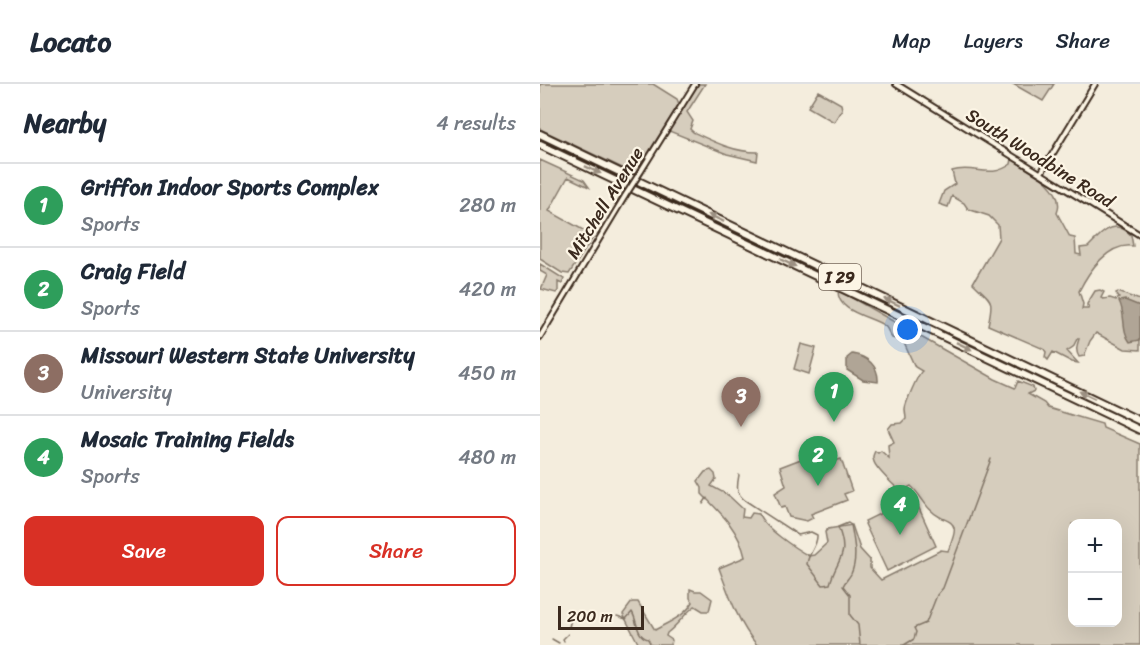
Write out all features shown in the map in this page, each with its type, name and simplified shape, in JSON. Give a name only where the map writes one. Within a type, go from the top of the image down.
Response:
[{"type":"highway","name":"I 29","points":[[540,134],[1140,421]]},
{"type":"highway","name":"I 29","points":[[540,146],[1140,430]]},
{"type":"street","name":"Mitchell Avenue","points":[[540,337],[695,84]]},
{"type":"street","name":"South Woodbine Road","points":[[897,84],[1140,235]]},
{"type":"street","points":[[1041,173],[1095,84]]},
{"type":"shaded area","points":[[540,84],[653,84],[677,99],[679,104],[635,174],[540,129]]},
{"type":"shaded area","points":[[697,84],[705,84],[687,112],[693,121],[690,129],[724,146],[758,152],[757,161],[727,154],[669,131]]},
{"type":"shaded area","points":[[1013,84],[1054,84],[1043,101]]},
{"type":"shaded area","points":[[818,91],[841,104],[842,109],[834,122],[808,107]]},
{"type":"shaded area","points":[[1012,159],[1045,180],[1057,195],[1059,204],[1057,213],[1070,237],[1075,238],[1076,254],[1081,255],[1080,248],[1088,247],[1103,232],[1113,227],[1123,229],[1131,235],[1133,246],[1115,249],[1100,260],[1079,291],[1083,304],[1082,309],[1088,309],[1087,304],[1095,291],[1100,290],[1104,292],[1101,298],[1103,299],[1116,300],[1119,298],[1116,293],[1118,292],[1140,300],[1140,350],[1125,349],[1096,333],[1084,356],[1079,357],[1077,352],[1079,339],[1067,351],[1078,363],[1053,352],[1048,360],[1044,349],[988,325],[990,301],[973,283],[999,238],[998,225],[989,216],[968,209],[964,203],[952,196],[948,207],[939,204],[944,191],[955,184],[952,171],[968,169],[996,171],[1011,164]]},
{"type":"shaded area","points":[[540,160],[584,180],[589,187],[568,177],[549,211],[594,236],[569,274],[562,273],[540,259]]},
{"type":"shaded area","points":[[540,264],[564,279],[562,284],[558,282],[556,293],[541,289],[547,275],[540,271]]},
{"type":"shaded area","points":[[838,290],[995,379],[1015,388],[1018,381],[1033,387],[1034,391],[1028,394],[1044,403],[1048,408],[1102,424],[1103,428],[1140,444],[1140,645],[757,645],[739,618],[719,568],[745,557],[734,530],[702,494],[698,481],[705,472],[711,470],[715,474],[716,479],[711,486],[728,495],[743,509],[742,517],[749,518],[752,513],[759,514],[773,531],[809,556],[814,555],[827,543],[825,532],[828,529],[852,525],[860,549],[870,560],[870,568],[881,580],[941,550],[948,551],[954,536],[952,524],[931,511],[911,486],[902,491],[895,486],[878,469],[873,458],[875,451],[878,453],[881,451],[889,458],[888,445],[894,442],[888,429],[892,424],[902,423],[906,419],[907,401],[922,371],[915,367],[903,341],[892,338],[885,326],[856,313],[843,304]]},
{"type":"shaded area","points":[[1125,300],[1140,306],[1140,340],[1130,342],[1127,337],[1119,301]]},
{"type":"shaded area","points":[[801,344],[816,348],[809,374],[794,369]]},
{"type":"shaded area","points":[[852,354],[863,357],[871,363],[878,376],[878,382],[863,380],[847,370],[847,358]]},
{"type":"shaded area","points":[[827,449],[832,462],[841,459],[852,491],[844,494],[847,500],[811,514],[813,518],[807,521],[789,517],[785,507],[781,508],[775,493],[786,486],[780,467]]},
{"type":"shaded area","points":[[914,497],[936,546],[887,571],[865,521]]},
{"type":"shaded area","points":[[690,589],[701,591],[712,599],[709,611],[703,611],[695,606],[691,609],[667,633],[666,636],[672,640],[671,645],[633,645],[638,643],[623,614],[632,602],[638,602],[655,630],[676,618],[689,607],[693,602],[690,598]]},
{"type":"waterway","points":[[904,645],[914,639],[916,632],[914,628],[926,623],[937,595],[943,588],[991,459]]},
{"type":"waterway","points":[[739,475],[737,486],[742,498],[798,535],[811,532],[817,535],[807,564],[823,585],[830,584],[843,552],[838,527],[848,523],[851,525],[855,550],[854,562],[851,574],[843,586],[850,595],[850,615],[858,625],[860,645]]},
{"type":"waterway","points":[[703,504],[707,498]]},
{"type":"waterway","points":[[617,616],[626,619],[632,612],[639,632],[648,639],[651,645]]},
{"type":"waterway","points":[[569,627],[571,619]]},
{"type":"waterway","points":[[564,641],[563,639],[568,634]]},
{"type":"waterway","points":[[552,639],[559,643]]},
{"type":"place","name":"Griffon Indoor Sports Complex","points":[[834,422]]},
{"type":"place","name":"Missouri Western State University","points":[[741,427]]},
{"type":"place","name":"Craig Field","points":[[818,486]]},
{"type":"place","name":"Mosaic Training Fields","points":[[900,535]]}]
